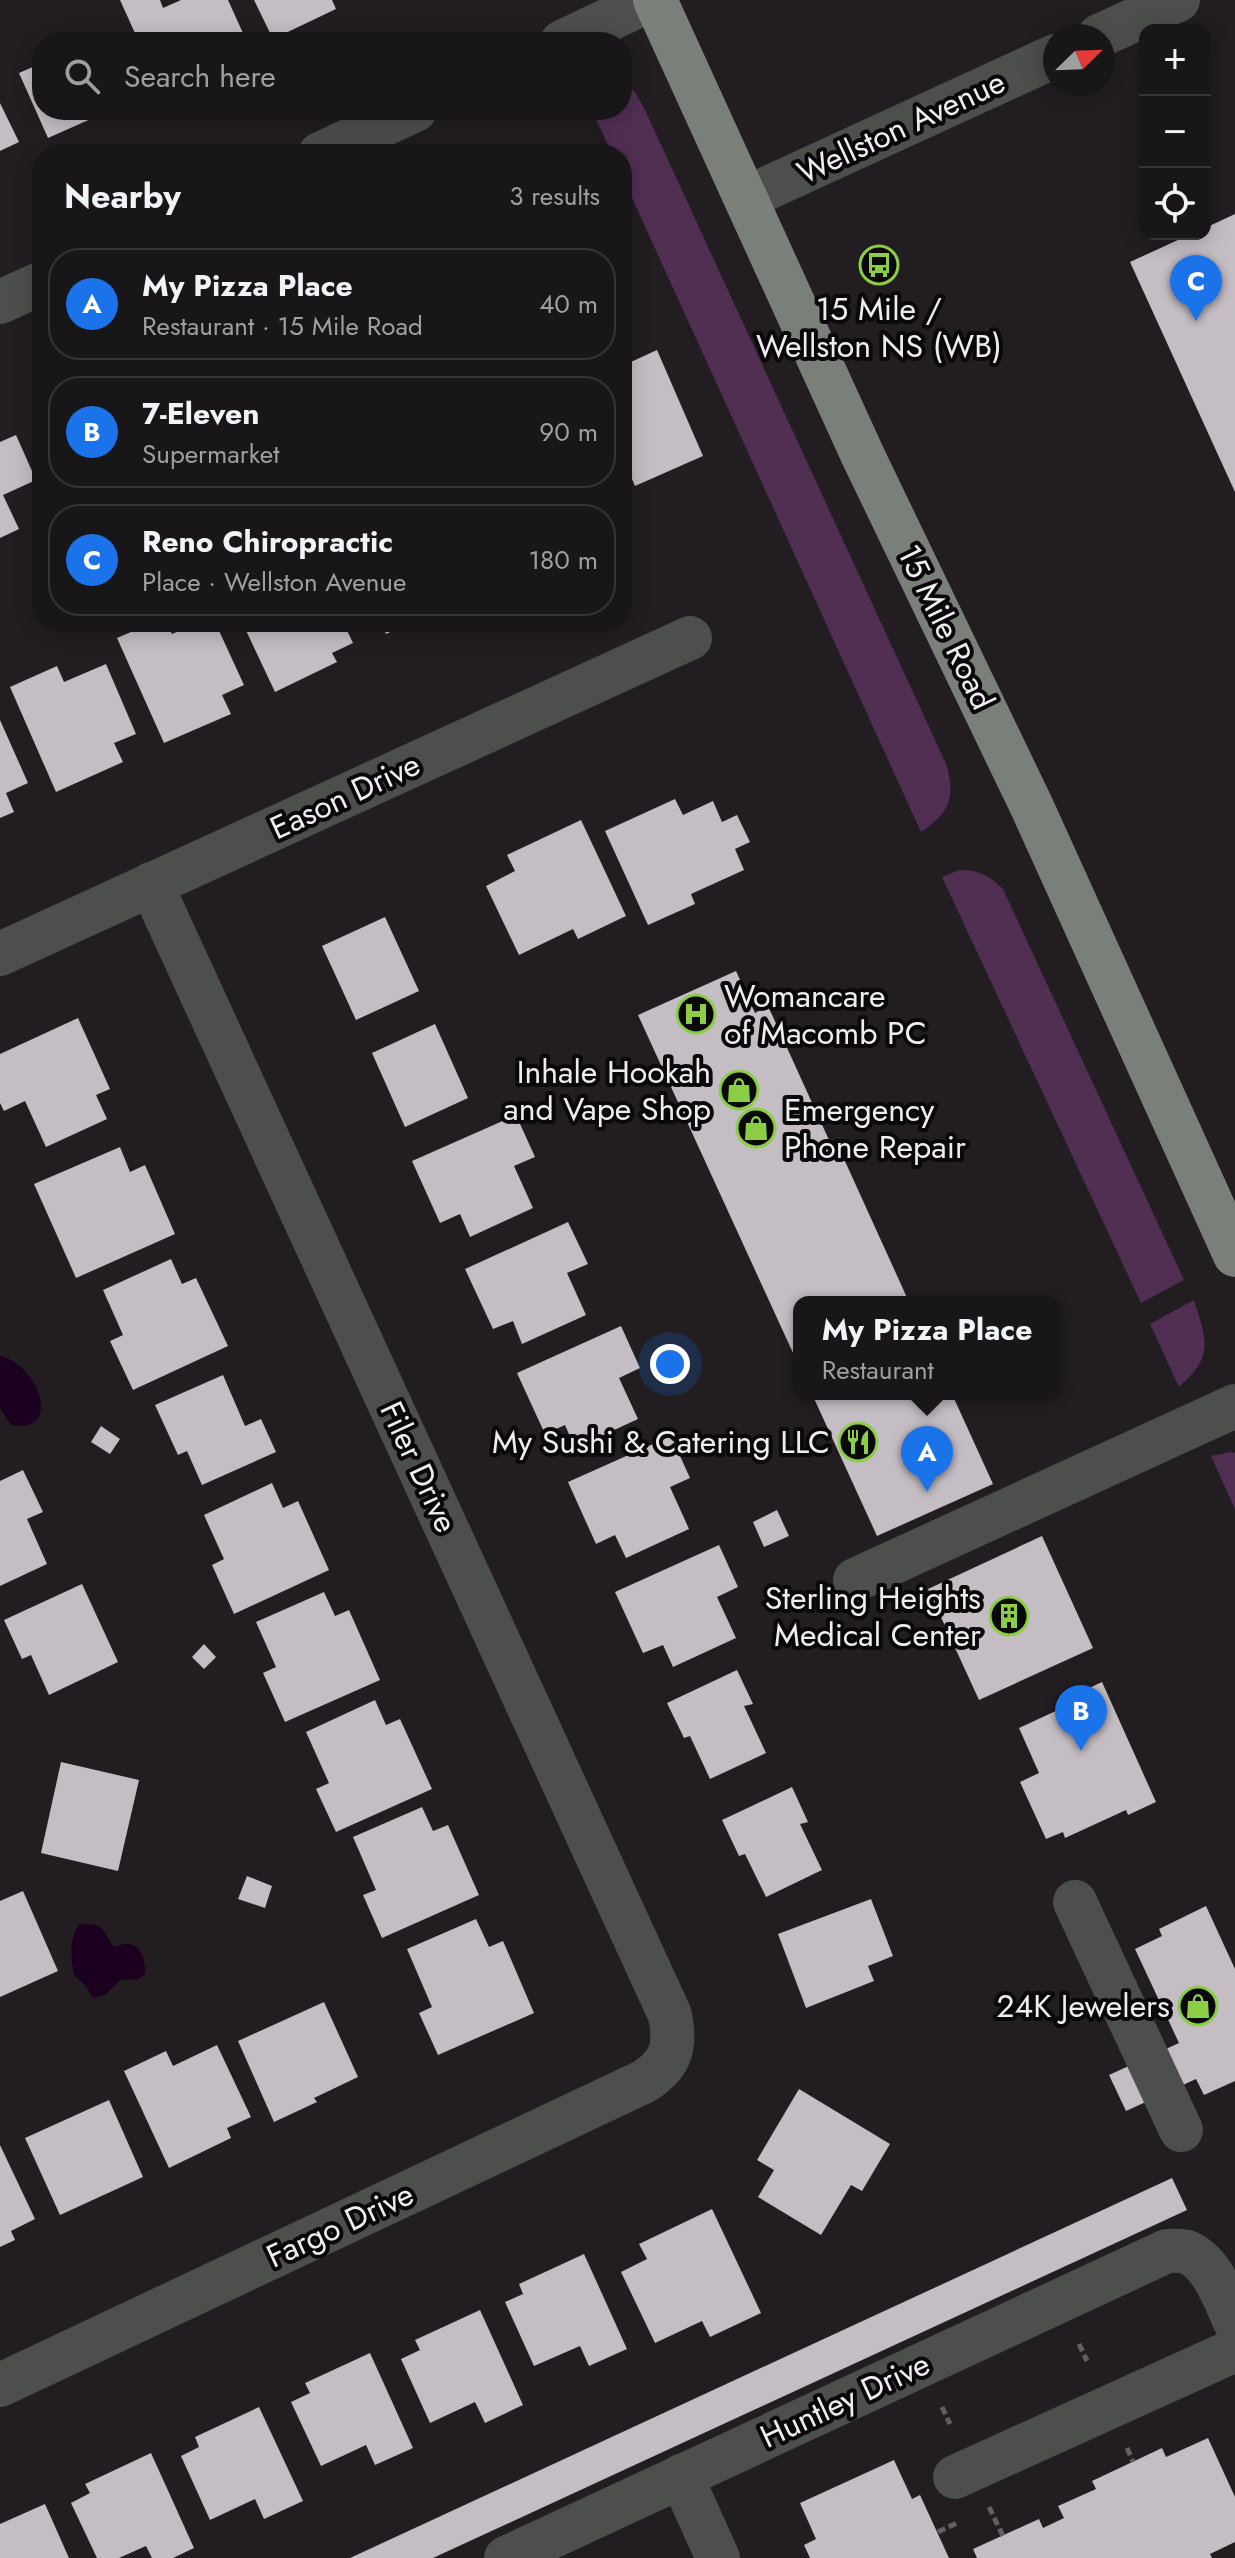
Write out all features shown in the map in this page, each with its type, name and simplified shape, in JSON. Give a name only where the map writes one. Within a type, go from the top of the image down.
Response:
[{"type":"main road","name":"15 Mile Road","points":[[652,0],[863,456],[1038,821],[1235,1255]]},
{"type":"street","points":[[583,32],[652,0]]},
{"type":"street","points":[[1115,29],[1178,0]]},
{"type":"street","name":"Wellston Avenue","points":[[746,198],[1043,62]]},
{"type":"street","points":[[342,144],[393,120]]},
{"type":"street","points":[[0,302],[32,288]]},
{"type":"street","name":"Eason Drive","points":[[0,954],[690,638]]},
{"type":"street","name":"Filer Drive","points":[[151,884],[670,2015],[674,2034],[671,2054]]},
{"type":"street","points":[[855,1580],[1235,1406]]},
{"type":"street","points":[[1075,1902],[1181,2130]]},
{"type":"street","name":"Fargo Drive","points":[[0,2385],[645,2081],[659,2072],[671,2054]]},
{"type":"street","name":"Huntley Drive","points":[[506,2558],[1167,2251],[1186,2251],[1214,2277],[1235,2322]]},
{"type":"street","points":[[970,2489],[1235,2350]]},
{"type":"street","points":[[681,2476],[718,2558]]},
{"type":"path","points":[[1079,2344],[1087,2361]]},
{"type":"path","points":[[942,2407],[950,2424]]},
{"type":"path","points":[[970,2489],[1003,2536]]},
{"type":"shaded area","points":[[632,90],[645,110],[947,766],[950,787],[948,804],[938,818],[921,832],[632,198],[632,144],[607,144],[597,120],[632,120]]},
{"type":"shaded area","points":[[959,870],[983,874],[1003,889],[1184,1280],[1141,1303],[942,877]]},
{"type":"shaded area","points":[[1194,1300],[1204,1338],[1203,1357],[1179,1387],[1150,1324]]},
{"type":"shaded area","points":[[0,1356],[13,1361],[25,1371],[40,1396],[41,1409],[37,1419],[28,1425],[11,1425],[0,1408]]},
{"type":"shaded area","points":[[1235,1453],[1235,1509],[1211,1456]]},
{"type":"shaded area","points":[[80,1924],[99,1926],[114,1947],[126,1944],[137,1948],[144,1960],[145,1974],[138,1979],[120,1980],[105,1995],[93,1998],[74,1975],[72,1942]]},
{"type":"building","points":[[120,0],[160,0],[163,8],[181,0],[228,0],[242,32],[134,32]]},
{"type":"building","points":[[254,0],[332,0],[336,9],[288,32],[270,32]]},
{"type":"building","points":[[32,67],[32,102],[19,73]]},
{"type":"building","points":[[0,103],[19,142],[0,151]]},
{"type":"building","points":[[40,120],[88,120],[48,138]]},
{"type":"building","points":[[1235,214],[1235,492],[1130,262],[1178,240],[1211,240],[1211,225]]},
{"type":"building","points":[[657,350],[703,456],[635,486],[632,479],[632,361]]},
{"type":"building","points":[[16,435],[32,471],[32,482],[3,495],[19,529],[0,538],[0,442]]},
{"type":"building","points":[[131,632],[220,632],[244,685],[222,695],[231,714],[164,743],[117,638]]},
{"type":"building","points":[[247,632],[348,632],[353,643],[332,653],[337,662],[275,692]]},
{"type":"building","points":[[106,664],[136,734],[114,743],[123,762],[56,792],[10,687],[57,666],[64,682]]},
{"type":"building","points":[[0,720],[28,783],[6,793],[14,812],[0,818]]},
{"type":"building","points":[[675,799],[683,815],[713,801],[722,822],[737,815],[750,842],[735,849],[744,870],[691,894],[695,904],[648,925],[605,831]]},
{"type":"building","points":[[581,820],[626,916],[578,939],[573,929],[519,955],[486,886],[515,871],[507,855]]},
{"type":"building","points":[[385,917],[419,991],[356,1020],[322,946]]},
{"type":"building","points":[[736,971],[755,1013],[768,1006],[839,1162],[844,1159],[906,1296],[793,1296],[793,1353],[638,1015]]},
{"type":"building","points":[[78,1018],[110,1089],[96,1095],[107,1119],[46,1147],[25,1101],[4,1111],[0,1103],[0,1054]]},
{"type":"building","points":[[435,1024],[468,1098],[405,1127],[372,1053]]},
{"type":"building","points":[[516,1115],[535,1157],[514,1166],[533,1208],[470,1237],[460,1214],[440,1223],[412,1161]]},
{"type":"building","points":[[120,1147],[130,1172],[145,1165],[175,1234],[76,1278],[34,1184]]},
{"type":"building","points":[[568,1222],[588,1264],[567,1273],[586,1315],[522,1344],[513,1321],[493,1329],[465,1269]]},
{"type":"building","points":[[171,1259],[182,1284],[196,1278],[228,1346],[133,1390],[110,1341],[123,1335],[103,1290]]},
{"type":"building","points":[[621,1326],[640,1368],[619,1378],[638,1419],[575,1448],[565,1425],[545,1434],[517,1373]]},
{"type":"building","points":[[223,1375],[245,1426],[261,1419],[276,1452],[202,1485],[187,1451],[178,1455],[155,1405]]},
{"type":"building","points":[[815,1400],[955,1400],[993,1484],[877,1536]]},
{"type":"building","points":[[101,1426],[120,1439],[110,1454],[91,1442]]},
{"type":"building","points":[[671,1436],[690,1478],[670,1487],[689,1529],[626,1558],[615,1535],[596,1544],[568,1482]]},
{"type":"building","points":[[23,1470],[43,1512],[27,1519],[47,1564],[0,1586],[0,1481]]},
{"type":"building","points":[[272,1483],[283,1508],[298,1501],[329,1570],[234,1614],[212,1565],[224,1559],[204,1515]]},
{"type":"building","points":[[777,1510],[789,1536],[764,1547],[753,1522]]},
{"type":"building","name":"Sterling Heights Medical Center","points":[[1042,1536],[1093,1648],[979,1700],[928,1589]]},
{"type":"building","points":[[719,1545],[738,1587],[717,1597],[736,1638],[673,1667],[663,1645],[643,1653],[615,1592]]},
{"type":"building","points":[[82,1584],[118,1662],[49,1695],[31,1655],[22,1659],[4,1620]]},
{"type":"building","points":[[324,1592],[335,1616],[349,1610],[380,1680],[285,1722],[263,1673],[276,1667],[256,1622]]},
{"type":"building","points":[[204,1644],[216,1657],[204,1669],[192,1657]]},
{"type":"building","points":[[737,1670],[753,1704],[744,1706],[766,1753],[710,1779],[690,1736],[684,1738],[667,1703]]},
{"type":"building","points":[[1102,1682],[1156,1802],[1128,1815],[1126,1810],[1065,1838],[1063,1832],[1046,1839],[1020,1782],[1039,1773],[1019,1728],[1073,1703],[1070,1697]]},
{"type":"building","points":[[375,1700],[386,1725],[400,1719],[432,1789],[336,1832],[316,1789],[329,1783],[306,1732]]},
{"type":"building","points":[[61,1762],[139,1780],[118,1871],[41,1853]]},
{"type":"building","points":[[792,1787],[808,1822],[800,1824],[822,1870],[766,1897],[745,1854],[739,1856],[722,1820]]},
{"type":"building","points":[[422,1807],[433,1831],[448,1825],[479,1895],[382,1938],[363,1895],[376,1890],[353,1837]]},
{"type":"building","points":[[247,1876],[272,1886],[265,1908],[238,1899]]},
{"type":"building","points":[[23,1891],[58,1971],[0,1997],[0,1901]]},
{"type":"building","points":[[871,1899],[893,1956],[868,1966],[874,1981],[806,2008],[778,1934]]},
{"type":"building","name":"24K Jewelers","points":[[1206,1906],[1235,1969],[1235,2081],[1204,2095],[1196,2079],[1126,2111],[1109,2075],[1179,2043],[1135,1949],[1162,1936],[1159,1929]]},
{"type":"building","points":[[476,1919],[489,1947],[503,1941],[534,2013],[438,2055],[419,2013],[432,2007],[407,1949]]},
{"type":"building","points":[[324,2002],[358,2077],[314,2098],[317,2102],[274,2122],[238,2041]]},
{"type":"building","points":[[217,2045],[251,2117],[227,2128],[231,2138],[169,2168],[124,2071],[166,2051],[173,2066]]},
{"type":"building","points":[[799,2089],[890,2144],[862,2191],[851,2185],[821,2235],[758,2197],[774,2170],[757,2160]]},
{"type":"building","points":[[109,2100],[143,2177],[60,2215],[25,2138]]},
{"type":"building","points":[[0,2145],[35,2219],[11,2231],[15,2240],[0,2247]]},
{"type":"building","points":[[1172,2178],[1187,2210],[433,2558],[350,2558]]},
{"type":"building","points":[[712,2209],[761,2313],[710,2337],[702,2321],[655,2343],[621,2272],[647,2259],[639,2244]]},
{"type":"building","points":[[584,2254],[627,2349],[589,2366],[580,2346],[534,2366],[505,2302],[523,2294],[519,2284]]},
{"type":"building","points":[[480,2310],[523,2405],[485,2423],[475,2402],[430,2423],[401,2359],[420,2350],[415,2340]]},
{"type":"building","points":[[370,2353],[413,2448],[375,2465],[366,2445],[321,2466],[291,2402],[310,2393],[305,2383]]},
{"type":"building","points":[[259,2407],[303,2501],[264,2519],[255,2499],[210,2520],[181,2456],[199,2447],[195,2437]]},
{"type":"building","points":[[1208,2438],[1235,2497],[1235,2542],[1210,2554],[1212,2558],[977,2558],[973,2549],[1039,2519],[1043,2528],[1064,2518],[1058,2506],[1096,2489],[1092,2481],[1162,2448],[1166,2457]]},
{"type":"building","points":[[151,2453],[194,2548],[173,2558],[152,2558],[146,2546],[119,2558],[97,2558],[71,2503],[90,2493],[85,2484]]},
{"type":"building","points":[[894,2460],[912,2499],[920,2495],[949,2558],[810,2558],[804,2545],[816,2539],[800,2503]]},
{"type":"building","points":[[45,2504],[69,2558],[0,2558],[0,2524]]},
{"type":"place","name":"15 Mile / Wellston NS (WB)","points":[[879,265]]},
{"type":"place","name":"Reno Chiropractic","points":[[1196,321]]},
{"type":"place","name":"Womancare of Macomb PC","points":[[696,1014]]},
{"type":"place","name":"Inhale Hookah and Vape Shop","points":[[739,1090]]},
{"type":"place","name":"Emergency Phone Repair","points":[[756,1128]]},
{"type":"place","name":"My Sushi & Catering LLC","points":[[858,1442]]},
{"type":"place","name":"My Pizza Place","points":[[927,1492]]},
{"type":"place","name":"Sterling Heights Medical Center","points":[[1009,1616]]},
{"type":"place","name":"7-Eleven","points":[[1081,1751]]},
{"type":"place","name":"24K Jewelers","points":[[1198,2006]]}]
